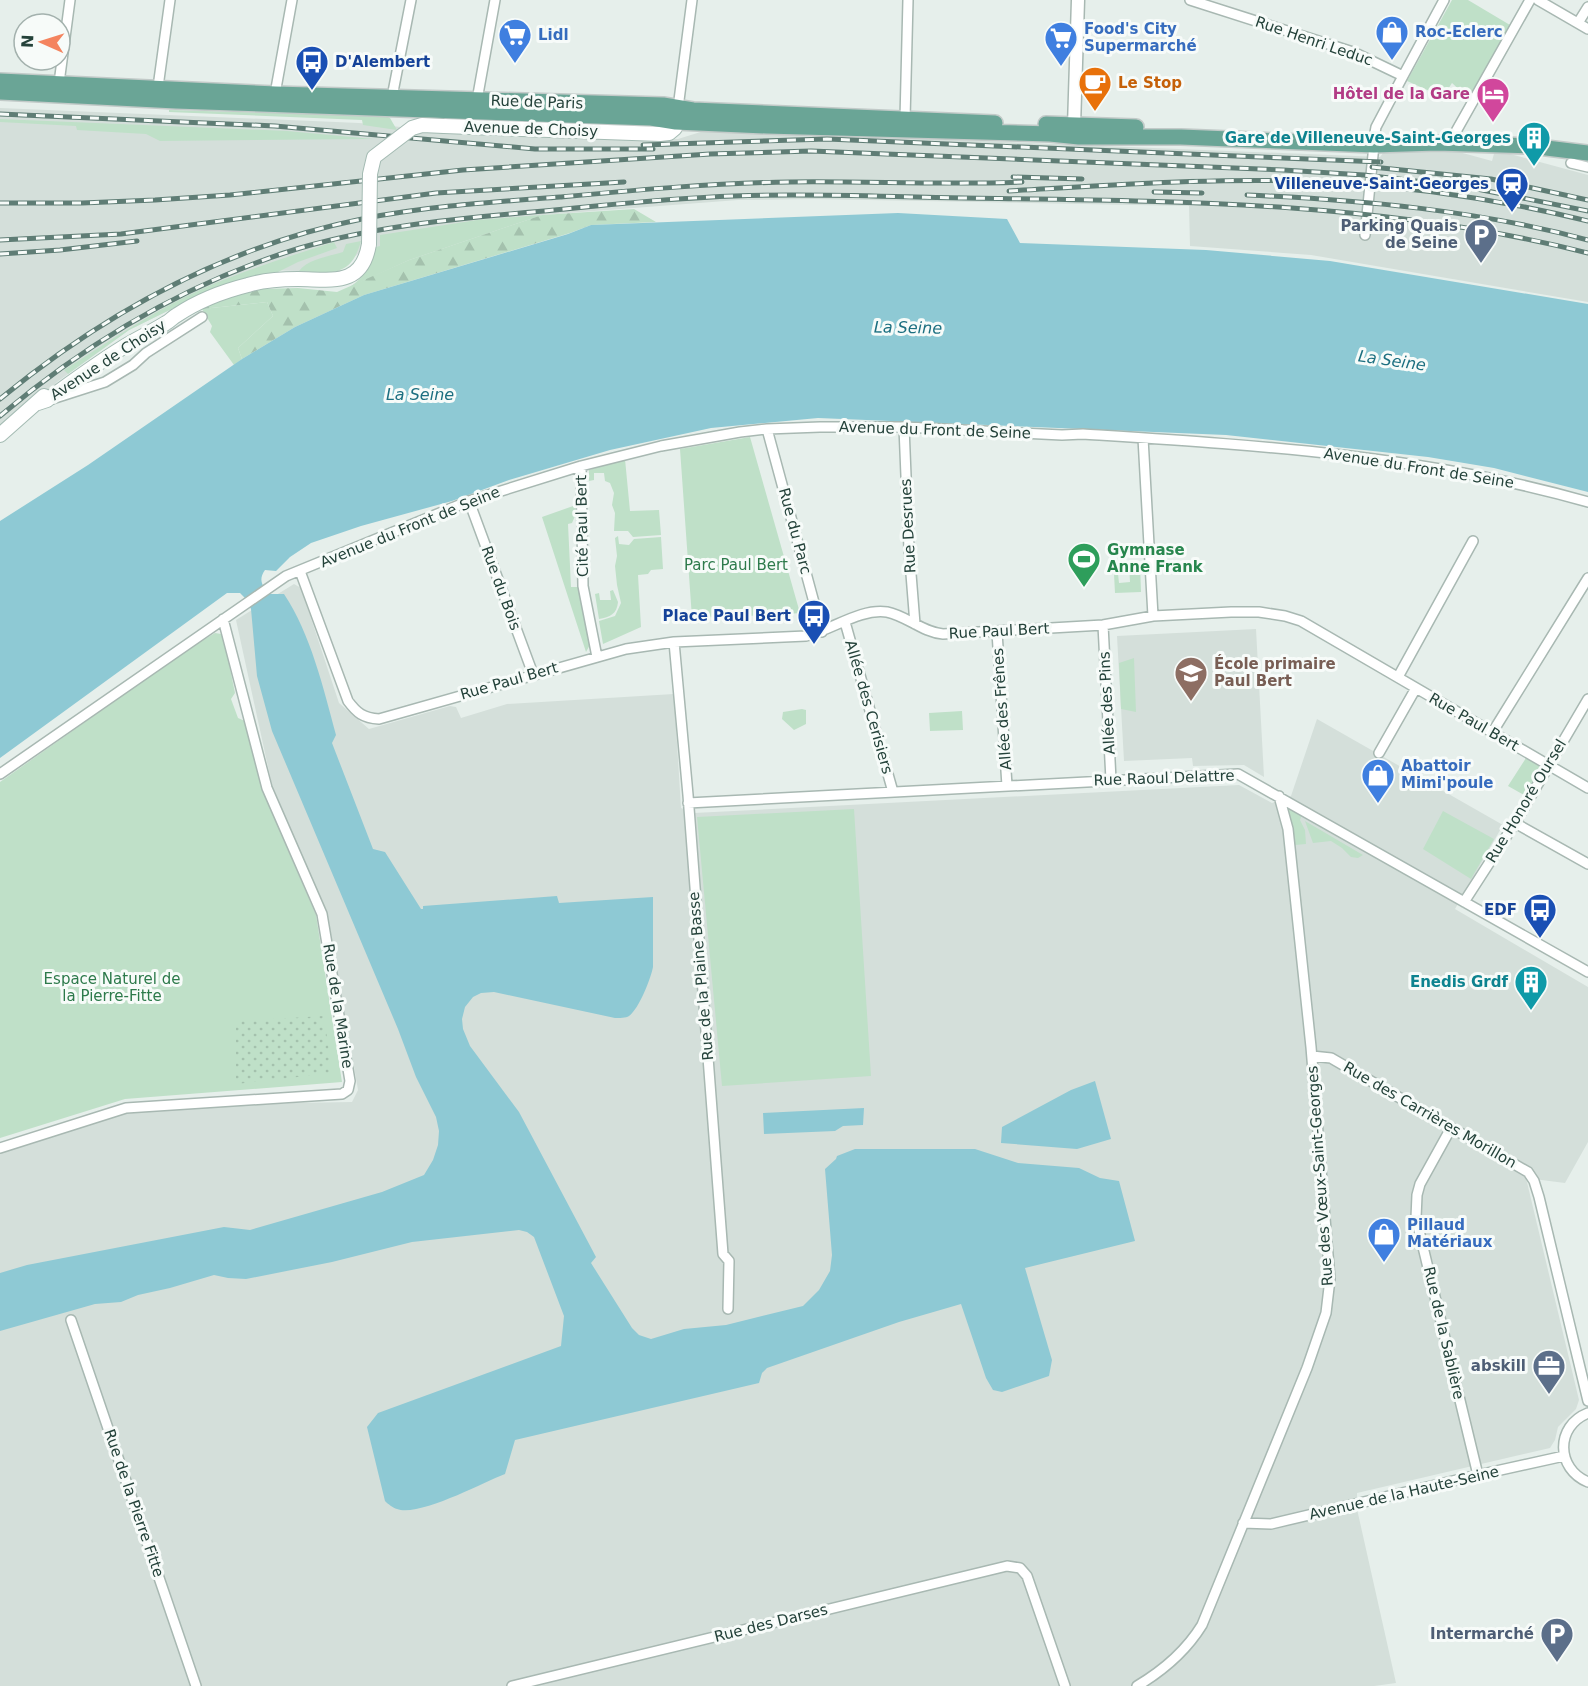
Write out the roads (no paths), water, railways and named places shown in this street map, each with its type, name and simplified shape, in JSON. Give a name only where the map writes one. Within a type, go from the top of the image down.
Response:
[{"type":"main road","name":"Rue de Paris","points":[[0,81],[59,83],[162,94],[651,118],[677,115],[1004,133],[1076,132]]},
{"type":"main road","points":[[0,92],[138,97],[162,94]]},
{"type":"main road","name":"Rue de Paris","points":[[162,94],[275,94],[663,105],[677,115]]},
{"type":"main road","name":"Rue de Paris","points":[[677,115],[693,110],[905,118],[1076,132],[1374,141]]},
{"type":"main road","name":"Avenue de Choisy","points":[[0,435],[43,401],[59,384],[166,317],[176,315],[223,293],[260,282],[289,279],[342,279],[353,274],[367,256],[370,174],[374,157],[412,128],[422,125],[660,134],[669,133],[675,128],[677,115]]},
{"type":"main road","points":[[1374,141],[1454,135],[1529,136],[1588,142]]},
{"type":"main road","points":[[1374,141],[1530,146],[1588,153]]},
{"type":"street","points":[[59,83],[70,0]]},
{"type":"street","points":[[162,94],[170,0]]},
{"type":"street","points":[[275,94],[292,0]]},
{"type":"street","points":[[392,97],[411,0]]},
{"type":"street","points":[[477,100],[495,0]]},
{"type":"street","points":[[677,115],[692,0]]},
{"type":"street","points":[[905,118],[908,0]]},
{"type":"street","points":[[1076,132],[1078,0]]},
{"type":"street","name":"Rue Henri Leduc","points":[[1190,0],[1353,52],[1402,76]]},
{"type":"street","points":[[1365,235],[1376,128],[1444,0]]},
{"type":"street","points":[[1454,135],[1530,0]]},
{"type":"street","points":[[1538,0],[1588,29]]},
{"type":"street","points":[[1578,23],[1588,7]]},
{"type":"street","points":[[1571,163],[1588,167]]},
{"type":"street","points":[[43,401],[63,397],[105,382],[134,365],[146,353],[202,317]]},
{"type":"street","points":[[134,338],[146,353]]},
{"type":"street","name":"Avenue du Front de Seine","points":[[223,619],[286,576],[469,501],[581,466],[662,446],[767,429],[904,427],[1143,438],[1280,448],[1507,480],[1588,502]]},
{"type":"street","name":"Rue Desrues","points":[[904,427],[909,549],[915,624]]},
{"type":"street","name":"Rue du Parc","points":[[767,429],[822,632]]},
{"type":"street","points":[[1143,438],[1153,616]]},
{"type":"street","name":"Cité Paul Bert","points":[[581,466],[583,586],[597,657]]},
{"type":"street","name":"Rue du Bois","points":[[469,501],[533,674]]},
{"type":"street","points":[[1398,677],[1473,541]]},
{"type":"street","name":"Rue Paul Bert","points":[[300,571],[348,701],[357,712],[367,718],[379,719],[626,649],[674,642],[806,636],[861,616],[884,612],[900,616],[935,633],[943,634],[1103,625],[1153,616],[1245,611],[1285,616],[1301,621],[1588,788]]},
{"type":"street","points":[[1492,733],[1588,578]]},
{"type":"street","points":[[0,774],[223,619]]},
{"type":"street","name":"Rue de la Marine","points":[[0,1148],[126,1108],[342,1094],[348,1090],[350,1081],[322,914],[267,788],[223,619]]},
{"type":"street","name":"Allée des Cerisiers","points":[[845,622],[893,792]]},
{"type":"street","name":"Allée des Pins","points":[[1103,625],[1111,780]]},
{"type":"street","name":"Allée des Frênes","points":[[998,632],[1007,786]]},
{"type":"street","name":"Rue de la Plaine Basse","points":[[674,642],[723,1254],[729,1261],[728,1308]]},
{"type":"street","points":[[1379,753],[1416,688]]},
{"type":"street","name":"Rue Honoré Oursel","points":[[1464,902],[1515,823],[1588,699]]},
{"type":"street","name":"Rue Raoul Delattre","points":[[688,803],[1232,773],[1245,776],[1588,972]]},
{"type":"street","name":"Rue des Vœux-Saint-Georges","points":[[1137,1686],[1176,1657],[1202,1624],[1316,1345],[1329,1296],[1326,1213],[1312,1056],[1288,830],[1279,796]]},
{"type":"street","points":[[1515,823],[1588,864]]},
{"type":"street","name":"Rue des Carrières Morillon","points":[[1312,1056],[1331,1058],[1528,1172],[1534,1181],[1588,1401]]},
{"type":"street","name":"Rue de la Sablière","points":[[1451,1128],[1420,1184],[1416,1218],[1478,1475]]},
{"type":"street","name":"Rue de la Pierre Fitte","points":[[71,1320],[196,1686]]},
{"type":"street","points":[[1588,1413],[1575,1421],[1567,1431],[1563,1443],[1564,1456],[1572,1472],[1588,1482]]},
{"type":"street","name":"Avenue de la Haute-Seine","points":[[1243,1523],[1271,1524],[1564,1456]]},
{"type":"street","name":"Rue des Darses","points":[[512,1686],[1000,1567],[1012,1566],[1020,1568],[1027,1576],[1065,1686]]},
{"type":"water","name":"La Seine","points":[[898,213],[1007,219],[1020,243],[1206,250],[1330,261],[1588,304],[1588,492],[1494,468],[1428,457],[1226,435],[818,418],[711,428],[610,450],[311,543],[290,557],[276,571],[265,570],[261,580],[270,594],[284,594],[302,627],[315,662],[336,735],[332,743],[373,849],[385,852],[421,909],[423,906],[557,896],[559,903],[653,897],[653,967],[640,1000],[629,1016],[615,1018],[494,992],[481,993],[473,997],[465,1007],[462,1019],[463,1029],[470,1046],[519,1112],[596,1257],[591,1263],[632,1328],[639,1335],[651,1339],[684,1329],[726,1325],[803,1306],[819,1290],[830,1271],[832,1255],[825,1169],[837,1156],[855,1149],[975,1149],[1018,1163],[1079,1168],[1100,1178],[1119,1181],[1135,1241],[1025,1268],[1052,1360],[1049,1376],[1002,1392],[993,1390],[986,1378],[961,1304],[899,1322],[767,1368],[762,1373],[759,1383],[515,1440],[505,1474],[435,1504],[407,1510],[395,1508],[385,1501],[367,1427],[378,1413],[561,1346],[564,1316],[534,1237],[527,1232],[519,1230],[412,1242],[332,1262],[246,1279],[214,1275],[138,1295],[121,1302],[95,1304],[0,1331],[0,1273],[27,1265],[224,1227],[250,1230],[382,1192],[424,1175],[433,1160],[438,1145],[439,1131],[436,1117],[416,1077],[398,1029],[272,731],[257,676],[251,609],[246,599],[240,593],[227,593],[0,758],[0,521],[88,465],[242,359],[295,327],[364,295],[568,234],[591,225]]},
{"type":"water","points":[[1095,1081],[1111,1139],[1077,1149],[1001,1143],[1002,1127],[1071,1090]]},
{"type":"water","points":[[864,1108],[863,1125],[843,1126],[835,1131],[764,1134],[763,1113]]},
{"type":"railway","points":[[0,114],[275,126],[535,149],[653,149]]},
{"type":"railway","points":[[643,145],[827,139],[1381,162]]},
{"type":"railway","points":[[0,203],[155,200],[230,195],[463,170],[710,154],[811,151],[1364,175],[1467,187],[1588,211]]},
{"type":"railway","points":[[1372,167],[1491,179],[1588,200]]},
{"type":"railway","points":[[1013,177],[1082,179]]},
{"type":"railway","points":[[1009,191],[1208,181],[1327,182],[1458,195],[1588,221]]},
{"type":"railway","points":[[0,240],[121,234],[436,193],[624,182]]},
{"type":"railway","points":[[0,399],[40,367],[82,338],[170,286],[263,246],[362,219],[461,205],[704,185],[790,182],[1022,182]]},
{"type":"railway","points":[[1154,192],[1202,193]]},
{"type":"railway","points":[[0,416],[69,363],[105,339],[179,296],[218,278],[300,248],[330,240],[391,228],[483,216],[662,200],[763,195],[1200,203],[1278,207],[1434,223],[1511,236],[1588,253]]},
{"type":"railway","points":[[1247,195],[1419,208],[1504,221],[1588,240]]},
{"type":"railway","points":[[0,254],[137,241]]},
{"type":"place","name":"Roc-Eclerc","points":[[1392,61]]},
{"type":"place","name":"Lidl","points":[[515,64]]},
{"type":"place","name":"Food's City Supermarché","points":[[1061,67]]},
{"type":"place","name":"D'Alembert","points":[[312,91]]},
{"type":"place","name":"Le Stop","points":[[1095,112]]},
{"type":"place","name":"Hôtel de la Gare","points":[[1493,123]]},
{"type":"place","name":"Gare de Villeneuve-Saint-Georges","points":[[1534,167]]},
{"type":"place","name":"Villeneuve-Saint-Georges","points":[[1512,213]]},
{"type":"place","name":"Parking Quais de Seine","points":[[1481,264]]},
{"type":"place","name":"Gymnase Anne Frank","points":[[1084,588]]},
{"type":"place","name":"Place Paul Bert","points":[[814,645]]},
{"type":"place","name":"École primaire Paul Bert","points":[[1191,702]]},
{"type":"place","name":"Abattoir Mimi'poule","points":[[1378,804]]},
{"type":"place","name":"EDF","points":[[1540,939]]},
{"type":"place","name":"Enedis Grdf","points":[[1531,1011]]},
{"type":"place","name":"Pillaud Matériaux","points":[[1384,1263]]},
{"type":"place","name":"abskill","points":[[1549,1395]]},
{"type":"place","name":"Intermarché","points":[[1557,1663]]},
{"type":"park label","name":"Parc Paul Bert","points":[[736,565]]},
{"type":"park label","name":"Espace Naturel de la Pierre-Fitte","points":[[112,988]]}]
